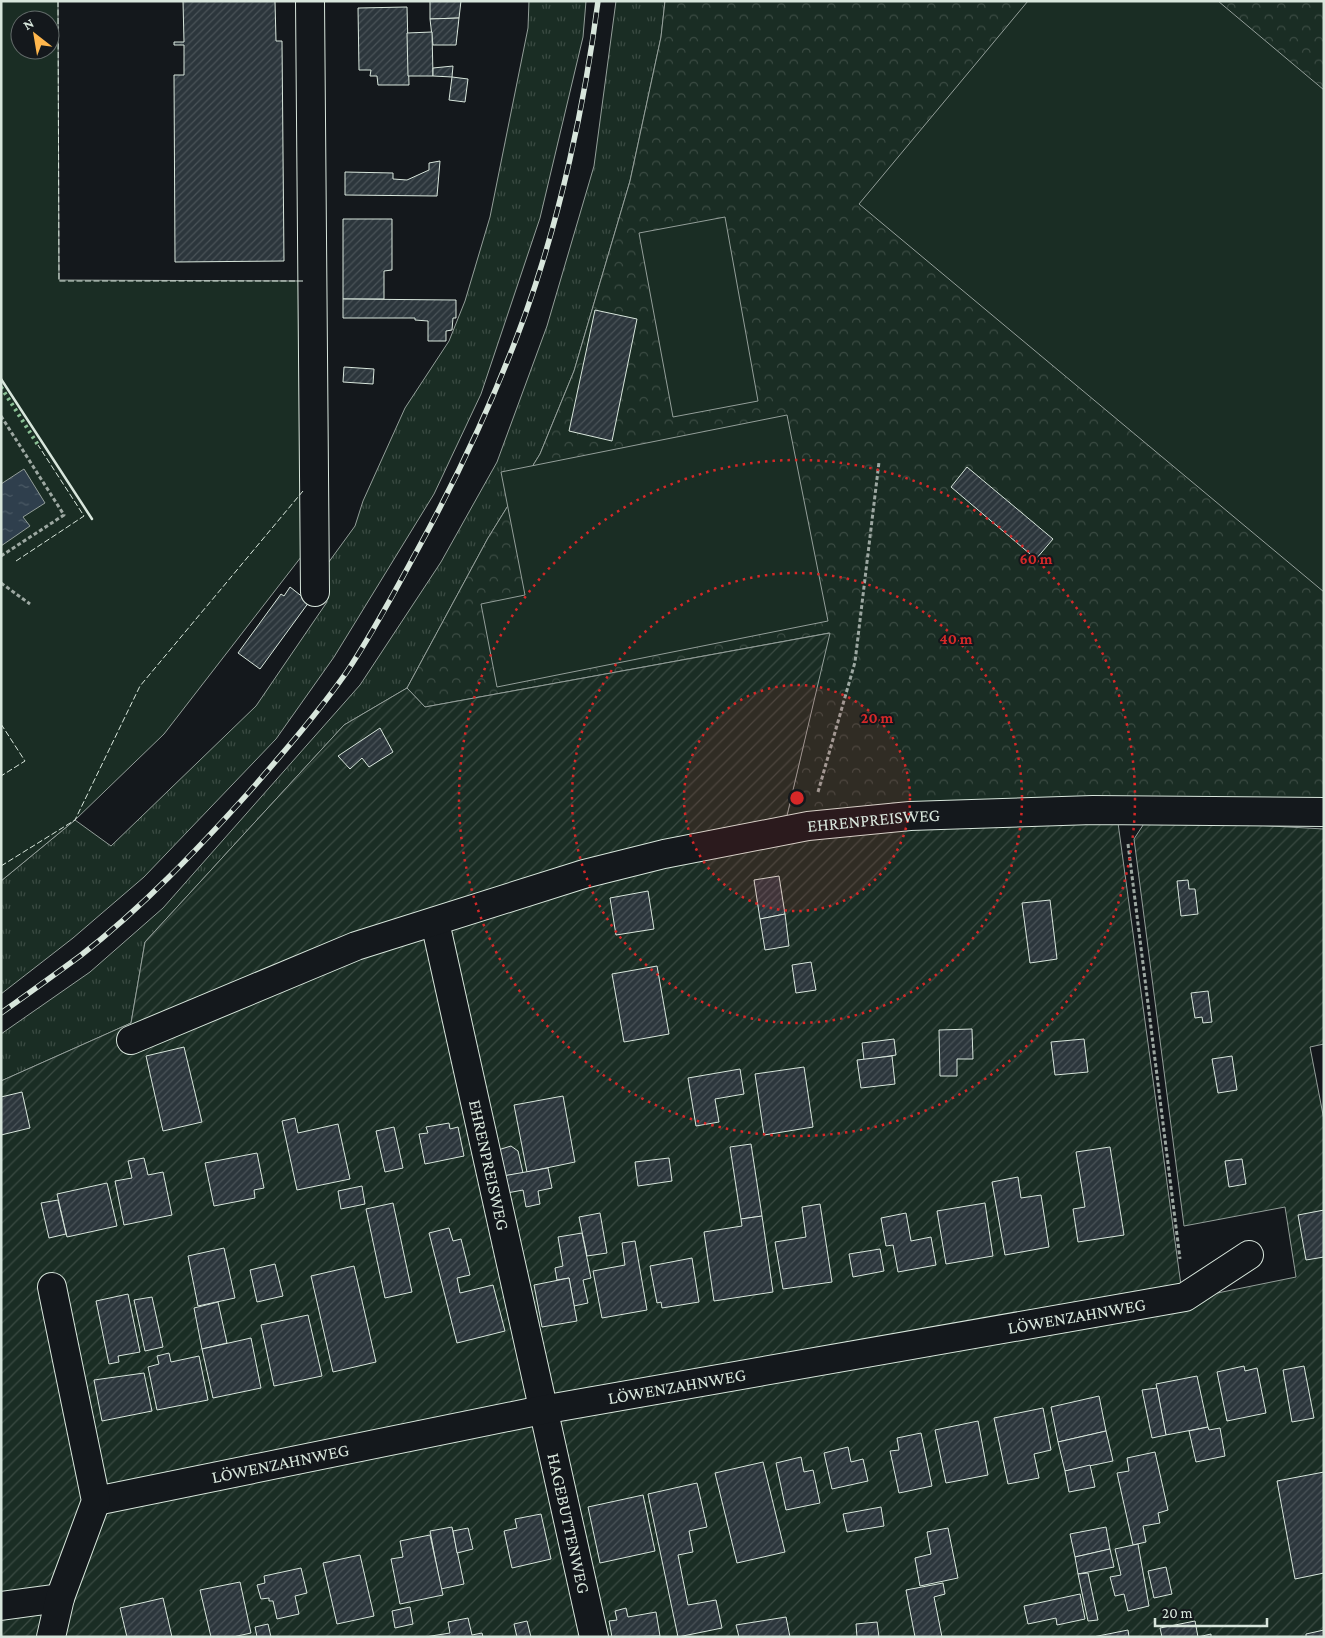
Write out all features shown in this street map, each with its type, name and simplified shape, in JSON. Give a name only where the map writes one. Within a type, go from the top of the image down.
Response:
[{"type":"street","points":[[310,1],[315,592]]},
{"type":"street","name":"EHRENPREISWEG","points":[[130,1040],[356,946],[584,874],[664,854],[808,826],[910,816],[1124,810],[1324,812]]},
{"type":"street","name":"EHRENPREISWEG","points":[[434,922],[542,1410]]},
{"type":"street","name":"LÖWENZAHNWEG","points":[[96,1501],[542,1410],[1185,1297],[1249,1256]]},
{"type":"street","points":[[51,1637],[60,1598],[96,1501],[52,1287]]},
{"type":"street","name":"HAGEBUTTENWEG","points":[[542,1410],[594,1637]]},
{"type":"street","points":[[1,1606],[60,1598]]},
{"type":"path","points":[[1,416],[64,515],[1,556]]},
{"type":"path","points":[[808,826],[855,662],[879,462]]},
{"type":"path","points":[[1,583],[30,604]]},
{"type":"path","points":[[1124,810],[1185,1297]]},
{"type":"green space","points":[[1,1],[58,1],[58,10],[10,10],[10,60],[58,60],[59,280],[305,281],[308,548],[164,734],[75,820],[1,881]]},
{"type":"green space","points":[[529,1],[586,1],[583,37],[540,218],[481,394],[434,494],[334,657],[276,739],[144,877],[73,938],[1,994],[1,881],[75,820],[111,846],[256,706],[327,602],[323,570],[355,526],[363,501],[405,408],[449,341],[465,301],[490,217],[528,28]]},
{"type":"green space","points":[[616,1],[665,1],[661,37],[630,181],[574,371],[540,454],[488,538],[407,688],[344,725],[145,942],[131,1023],[1,1081],[1,1034],[90,972],[163,908],[360,685],[441,562],[497,462],[547,326],[594,166]]},
{"type":"green space","points":[[665,1],[1324,1],[1324,802],[785,824],[829,633],[425,707],[407,688],[488,538],[540,454],[574,371],[630,181],[661,37]]},
{"type":"green space","points":[[1028,1],[1218,1],[1324,90],[1324,592],[859,204]]},
{"type":"green space","points":[[725,217],[758,401],[673,417],[639,233]]},
{"type":"green space","points":[[787,415],[828,621],[497,687],[481,604],[525,595],[501,472]]},
{"type":"green space","points":[[830,633],[785,824],[438,925],[780,839],[909,824],[1118,823],[1183,1300],[1296,1277],[1285,1207],[1184,1226],[1134,839],[1147,819],[1324,829],[1324,1044],[1310,1047],[1324,1120],[1324,1637],[1,1637],[1,1081],[131,1023],[145,942],[344,725],[407,688],[425,707]]},
{"type":"water","points":[[24,469],[45,503],[23,517],[30,526],[1,546],[1,484]]},
{"type":"building","points":[[183,1],[275,1],[276,41],[282,41],[284,261],[175,262],[174,75],[184,75],[184,45],[174,45],[174,42],[184,42]]},
{"type":"building","points":[[430,1],[461,1],[459,18],[430,19]]},
{"type":"building","points":[[407,7],[409,85],[378,85],[377,76],[370,76],[371,70],[359,70],[358,8]]},
{"type":"building","points":[[459,18],[456,45],[433,45],[430,19]]},
{"type":"building","points":[[432,32],[433,76],[408,76],[407,33]]},
{"type":"building","points":[[453,66],[452,77],[433,76],[433,68]]},
{"type":"building","points":[[452,77],[468,79],[465,102],[449,100]]},
{"type":"building","points":[[440,161],[437,196],[345,195],[345,172],[393,173],[393,179],[407,180],[429,170],[429,163]]},
{"type":"building","points":[[343,219],[392,219],[392,270],[384,271],[384,299],[343,299]]},
{"type":"building","points":[[343,299],[456,300],[456,318],[453,318],[452,330],[446,331],[446,341],[428,341],[428,321],[415,320],[415,318],[343,318]]},
{"type":"building","points":[[595,310],[637,319],[612,441],[569,431]]},
{"type":"building","points":[[344,367],[374,369],[373,384],[343,382]]},
{"type":"building","points":[[967,467],[1053,539],[1036,559],[951,487]]},
{"type":"building","points":[[290,587],[309,602],[260,669],[238,653],[281,594],[284,596]]},
{"type":"building","points":[[380,728],[393,752],[369,767],[362,758],[350,769],[338,756]]},
{"type":"building","points":[[779,876],[785,914],[760,919],[754,880]]},
{"type":"building","points":[[1188,880],[1189,889],[1195,889],[1198,914],[1181,916],[1177,881]]},
{"type":"building","points":[[648,891],[654,929],[616,935],[610,898]]},
{"type":"building","points":[[1050,900],[1057,959],[1030,963],[1022,903]]},
{"type":"building","points":[[785,914],[789,946],[765,950],[760,919]]},
{"type":"building","points":[[811,962],[816,990],[796,993],[792,965]]},
{"type":"building","points":[[657,966],[669,1034],[624,1042],[612,974]]},
{"type":"building","points":[[1208,991],[1212,1022],[1203,1023],[1202,1017],[1195,1018],[1191,993]]},
{"type":"building","points":[[972,1029],[973,1059],[957,1059],[957,1076],[940,1076],[939,1030]]},
{"type":"building","points":[[894,1039],[896,1055],[864,1060],[862,1043]]},
{"type":"building","points":[[1084,1039],[1088,1072],[1055,1075],[1051,1042]]},
{"type":"building","points":[[184,1047],[202,1122],[163,1131],[146,1056]]},
{"type":"building","points":[[892,1056],[895,1084],[861,1088],[857,1060]]},
{"type":"building","points":[[1232,1056],[1237,1090],[1218,1093],[1212,1059]]},
{"type":"building","points":[[804,1067],[813,1127],[764,1135],[755,1074]]},
{"type":"building","points":[[740,1069],[744,1094],[715,1099],[719,1122],[696,1126],[688,1078]]},
{"type":"building","points":[[22,1092],[30,1128],[1,1135],[1,1097]]},
{"type":"building","points":[[563,1096],[575,1162],[527,1172],[514,1105]]},
{"type":"building","points":[[295,1118],[298,1133],[338,1124],[350,1179],[297,1190],[282,1121]]},
{"type":"building","points":[[449,1123],[450,1129],[458,1127],[464,1156],[425,1164],[419,1134],[428,1133],[426,1127]]},
{"type":"building","points":[[394,1127],[403,1168],[385,1172],[376,1131]]},
{"type":"building","points":[[751,1144],[762,1216],[741,1219],[730,1147]]},
{"type":"building","points":[[511,1146],[518,1151],[523,1173],[503,1176],[498,1150]]},
{"type":"building","points":[[1110,1147],[1124,1235],[1078,1242],[1073,1209],[1085,1207],[1076,1152]]},
{"type":"building","points":[[257,1153],[264,1188],[254,1190],[255,1198],[214,1206],[205,1163]]},
{"type":"building","points":[[144,1158],[148,1175],[163,1172],[172,1215],[124,1225],[115,1181],[132,1178],[128,1161]]},
{"type":"building","points":[[669,1158],[672,1181],[638,1186],[635,1162]]},
{"type":"building","points":[[1242,1159],[1246,1184],[1229,1187],[1225,1161]]},
{"type":"building","points":[[548,1168],[552,1188],[538,1191],[540,1204],[526,1207],[523,1190],[507,1193],[503,1176]]},
{"type":"building","points":[[1018,1177],[1021,1198],[1041,1195],[1049,1247],[1005,1255],[992,1182]]},
{"type":"building","points":[[107,1183],[117,1226],[67,1237],[57,1194]]},
{"type":"building","points":[[362,1186],[365,1204],[341,1209],[338,1191]]},
{"type":"building","points":[[58,1200],[66,1234],[49,1238],[41,1203]]},
{"type":"building","points":[[393,1203],[412,1292],[385,1298],[366,1209]]},
{"type":"building","points":[[985,1203],[993,1256],[946,1264],[937,1211]]},
{"type":"building","points":[[820,1204],[832,1282],[783,1289],[775,1242],[806,1237],[802,1207]]},
{"type":"building","points":[[1324,1210],[1324,1257],[1306,1260],[1298,1215]]},
{"type":"building","points":[[600,1213],[607,1253],[587,1256],[579,1217]]},
{"type":"building","points":[[906,1213],[911,1241],[931,1237],[936,1265],[898,1272],[893,1245],[886,1246],[881,1218]]},
{"type":"building","points":[[762,1216],[773,1292],[714,1301],[704,1232],[742,1226],[741,1219]]},
{"type":"building","points":[[449,1228],[453,1241],[461,1239],[470,1275],[457,1278],[460,1293],[493,1285],[505,1331],[457,1343],[429,1233]]},
{"type":"building","points":[[582,1233],[591,1278],[583,1280],[588,1303],[574,1306],[569,1278],[557,1280],[555,1268],[563,1266],[558,1237]]},
{"type":"building","points":[[635,1241],[647,1310],[602,1318],[593,1271],[625,1265],[622,1243]]},
{"type":"building","points":[[224,1248],[235,1298],[198,1306],[188,1256]]},
{"type":"building","points":[[880,1249],[884,1271],[853,1277],[849,1254]]},
{"type":"building","points":[[692,1258],[699,1302],[662,1308],[661,1302],[657,1303],[650,1266]]},
{"type":"building","points":[[275,1264],[283,1296],[257,1302],[250,1270]]},
{"type":"building","points":[[354,1266],[376,1362],[333,1372],[311,1276]]},
{"type":"building","points":[[569,1278],[577,1321],[542,1327],[534,1285]]},
{"type":"building","points":[[128,1294],[140,1352],[118,1356],[119,1362],[109,1364],[96,1301]]},
{"type":"building","points":[[152,1297],[163,1347],[145,1351],[134,1300]]},
{"type":"building","points":[[218,1302],[227,1343],[202,1349],[194,1308]]},
{"type":"building","points":[[308,1315],[322,1376],[274,1386],[261,1325]]},
{"type":"building","points":[[251,1338],[261,1388],[213,1398],[202,1349]]},
{"type":"building","points":[[169,1353],[171,1362],[199,1356],[208,1400],[157,1410],[148,1367],[159,1364],[157,1356]]},
{"type":"building","points":[[1244,1366],[1245,1371],[1257,1368],[1266,1413],[1227,1421],[1217,1372]]},
{"type":"building","points":[[1304,1366],[1314,1418],[1292,1422],[1283,1370]]},
{"type":"building","points":[[144,1373],[152,1411],[102,1421],[94,1380]]},
{"type":"building","points":[[1197,1376],[1208,1427],[1166,1435],[1156,1384]]},
{"type":"building","points":[[1157,1388],[1166,1435],[1152,1438],[1142,1390]]},
{"type":"building","points":[[1099,1396],[1106,1431],[1058,1442],[1051,1407]]},
{"type":"building","points":[[1043,1408],[1051,1450],[1034,1454],[1039,1478],[1008,1484],[994,1418]]},
{"type":"building","points":[[978,1421],[988,1475],[946,1483],[935,1430]]},
{"type":"building","points":[[1208,1427],[1209,1430],[1220,1428],[1225,1456],[1196,1462],[1189,1431]]},
{"type":"building","points":[[1106,1431],[1113,1461],[1065,1471],[1058,1442]]},
{"type":"building","points":[[921,1433],[932,1486],[899,1493],[890,1451],[899,1450],[897,1438]]},
{"type":"building","points":[[848,1447],[851,1462],[863,1459],[868,1481],[832,1489],[824,1453]]},
{"type":"building","points":[[1155,1452],[1168,1510],[1158,1513],[1160,1523],[1143,1526],[1146,1542],[1133,1545],[1117,1473],[1129,1471],[1127,1458]]},
{"type":"building","points":[[801,1457],[804,1472],[813,1470],[820,1503],[786,1510],[776,1463]]},
{"type":"building","points":[[763,1462],[785,1552],[737,1563],[715,1473]]},
{"type":"building","points":[[1090,1465],[1095,1487],[1069,1492],[1065,1471]]},
{"type":"building","points":[[1324,1472],[1324,1573],[1295,1579],[1277,1481]]},
{"type":"building","points":[[697,1483],[707,1527],[689,1531],[693,1552],[678,1555],[688,1605],[716,1600],[722,1628],[678,1637],[648,1494]]},
{"type":"building","points":[[643,1495],[655,1551],[600,1563],[588,1507]]},
{"type":"building","points":[[881,1507],[884,1526],[847,1532],[843,1514]]},
{"type":"building","points":[[541,1514],[551,1559],[512,1568],[504,1531],[517,1528],[515,1519]]},
{"type":"building","points":[[452,1527],[464,1584],[441,1589],[430,1531]]},
{"type":"building","points":[[1106,1527],[1110,1549],[1075,1557],[1070,1534]]},
{"type":"building","points":[[468,1528],[473,1549],[457,1553],[453,1531]]},
{"type":"building","points":[[948,1528],[958,1578],[920,1586],[915,1558],[931,1554],[927,1532]]},
{"type":"building","points":[[430,1535],[443,1595],[400,1604],[391,1559],[403,1557],[400,1541]]},
{"type":"building","points":[[1138,1544],[1149,1606],[1128,1611],[1124,1594],[1115,1596],[1110,1577],[1121,1575],[1115,1549]]},
{"type":"building","points":[[1110,1549],[1114,1567],[1078,1574],[1075,1557]]},
{"type":"building","points":[[360,1555],[374,1616],[337,1624],[323,1563]]},
{"type":"building","points":[[1166,1567],[1172,1594],[1154,1598],[1148,1571]]},
{"type":"building","points":[[301,1568],[307,1593],[295,1596],[299,1614],[277,1619],[273,1601],[269,1601],[269,1598],[261,1599],[257,1585],[265,1583],[264,1576]]},
{"type":"building","points":[[1088,1573],[1098,1620],[1088,1621],[1078,1574]]},
{"type":"building","points":[[240,1582],[251,1633],[233,1637],[211,1637],[200,1590]]},
{"type":"building","points":[[943,1583],[945,1594],[934,1597],[942,1637],[915,1637],[906,1590]]},
{"type":"building","points":[[1080,1594],[1085,1619],[1057,1625],[1056,1618],[1028,1624],[1024,1606]]},
{"type":"building","points":[[163,1598],[172,1637],[127,1637],[120,1608]]},
{"type":"building","points":[[410,1607],[413,1624],[395,1628],[392,1611]]},
{"type":"building","points":[[626,1608],[628,1617],[656,1612],[660,1636],[612,1637],[609,1621],[617,1620],[615,1611]]},
{"type":"building","points":[[786,1617],[790,1637],[739,1637],[736,1625]]},
{"type":"building","points":[[468,1618],[472,1635],[482,1633],[483,1637],[425,1637],[450,1633],[448,1622]]},
{"type":"building","points":[[527,1621],[531,1637],[517,1637],[514,1624]]},
{"type":"building","points":[[1195,1621],[1198,1637],[1162,1637],[1160,1628]]},
{"type":"building","points":[[877,1622],[879,1637],[857,1637],[856,1624]]},
{"type":"building","points":[[268,1624],[271,1637],[257,1637],[255,1627]]},
{"type":"building","points":[[1128,1630],[1129,1637],[1093,1637]]},
{"type":"building","points":[[1324,1630],[1324,1637],[1306,1637],[1306,1634]]},
{"type":"building","points":[[1211,1634],[1211,1637],[1198,1637]]},
{"type":"railway","points":[[1,1013],[103,938],[190,856],[250,791],[312,718],[346,673],[375,627],[463,462],[490,404],[525,315],[538,278],[570,160],[593,40],[598,1]]},
{"type":"hedge","points":[[1,387],[38,445]]},
{"type":"fence","points":[[58,1],[59,281],[303,281]]},
{"type":"fence","points":[[16,561],[84,516],[38,445]]},
{"type":"fence","points":[[1,866],[75,820],[140,686],[303,491]]},
{"type":"fence","points":[[1,724],[25,761],[1,776]]},
{"type":"wall","points":[[1,379],[92,519]]}]
